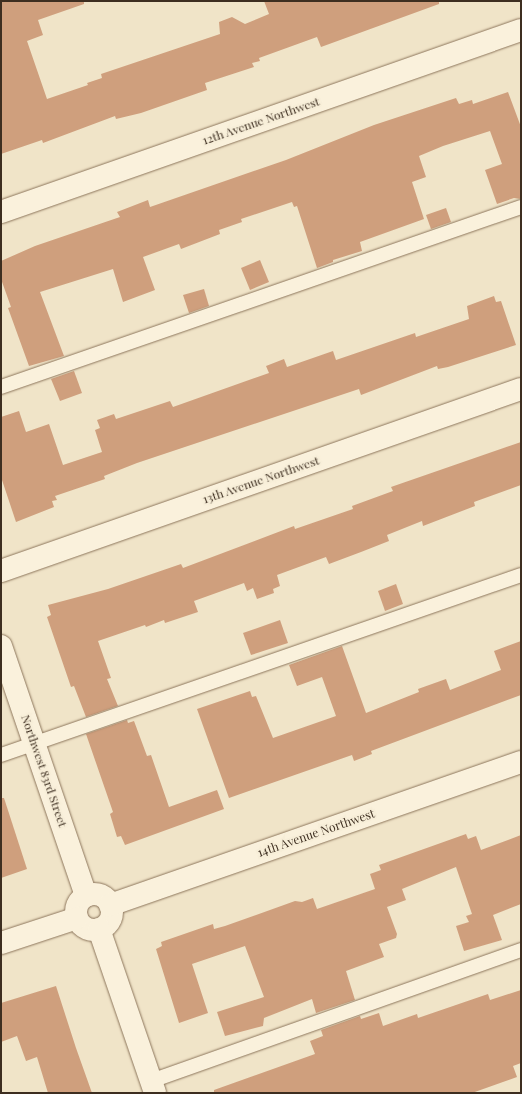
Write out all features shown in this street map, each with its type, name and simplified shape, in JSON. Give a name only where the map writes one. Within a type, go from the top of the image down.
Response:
[{"type":"street","name":"12th Avenue Northwest","points":[[1,212],[521,30]]},
{"type":"street","name":"13th Avenue Northwest","points":[[1,571],[521,390]]},
{"type":"street","name":"Northwest 83rd Street","points":[[1,646],[86,896]]},
{"type":"street","name":"14th Avenue Northwest","points":[[110,905],[521,762]]},
{"type":"street","points":[[100,895],[110,905],[110,920],[99,929],[86,928],[77,918],[76,908],[86,896],[100,895]]},
{"type":"street","points":[[1,944],[77,918]]},
{"type":"street","points":[[99,929],[153,1087]]},
{"type":"lane","points":[[1,387],[521,207]]},
{"type":"lane","points":[[1,755],[521,575]]},
{"type":"lane","points":[[153,1087],[521,950]]},
{"type":"building","points":[[1,1],[84,1],[84,4],[38,20],[43,35],[27,41],[47,99],[88,85],[87,83],[102,78],[101,74],[220,34],[219,22],[232,17],[245,24],[269,14],[264,1],[439,1],[439,4],[321,47],[317,37],[259,58],[260,61],[252,63],[254,67],[205,83],[207,90],[141,113],[116,119],[115,116],[43,143],[42,140],[1,154]]},
{"type":"building","points":[[508,92],[521,127],[521,199],[514,198],[497,204],[485,170],[502,164],[490,131],[443,146],[419,156],[426,177],[412,182],[424,219],[360,242],[362,251],[333,260],[333,262],[317,268],[297,206],[294,207],[292,202],[241,219],[242,222],[219,230],[220,234],[181,249],[179,244],[143,257],[155,290],[123,302],[113,269],[40,292],[64,356],[29,366],[8,308],[11,307],[1,279],[1,261],[35,246],[120,217],[117,212],[148,200],[150,207],[286,160],[374,125],[456,98],[459,104],[472,100],[473,104]]},
{"type":"building","points":[[446,208],[451,222],[431,229],[426,215]]},
{"type":"building","points":[[260,260],[269,282],[250,290],[241,268]]},
{"type":"building","points":[[204,289],[209,306],[189,313],[183,295]]},
{"type":"building","points":[[494,296],[496,302],[501,301],[516,345],[448,367],[438,369],[437,366],[361,395],[359,389],[137,463],[104,476],[105,479],[55,496],[57,500],[52,501],[54,507],[16,522],[1,477],[1,417],[19,411],[26,432],[49,424],[63,465],[102,452],[95,430],[100,428],[97,420],[114,414],[116,419],[170,401],[173,407],[269,373],[266,366],[284,359],[287,367],[333,351],[336,360],[415,333],[416,337],[469,319],[467,306]]},
{"type":"building","points":[[74,371],[82,393],[60,401],[51,379]]},
{"type":"building","points":[[521,442],[521,485],[474,502],[475,506],[423,526],[422,521],[387,535],[389,541],[329,564],[326,557],[277,575],[280,586],[273,589],[274,593],[257,599],[253,588],[247,591],[244,583],[194,601],[198,612],[165,623],[164,620],[146,627],[145,625],[98,641],[111,678],[107,679],[118,706],[86,717],[74,686],[71,687],[47,617],[51,615],[48,605],[108,589],[181,564],[183,568],[294,526],[295,529],[353,509],[352,506],[393,491],[391,487]]},
{"type":"building","points":[[396,584],[403,604],[385,611],[378,591]]},
{"type":"building","points":[[280,620],[288,643],[251,655],[243,633]]},
{"type":"building","points":[[521,641],[521,695],[371,751],[372,754],[354,761],[352,755],[229,798],[197,709],[250,691],[252,697],[256,696],[273,738],[336,716],[322,677],[297,686],[289,665],[342,646],[366,713],[419,692],[418,689],[446,679],[450,690],[501,670],[494,651]]},
{"type":"building","points":[[127,720],[128,723],[134,721],[147,756],[151,755],[169,807],[217,790],[224,809],[125,845],[121,836],[117,837],[110,814],[113,812],[86,734]]},
{"type":"building","points":[[1,798],[4,798],[27,869],[1,878]]},
{"type":"building","points":[[466,834],[468,839],[476,836],[481,850],[521,835],[521,904],[493,915],[502,940],[464,951],[456,926],[469,922],[466,916],[472,914],[456,867],[402,889],[406,900],[387,907],[397,934],[396,938],[379,944],[384,957],[346,971],[355,1000],[316,1013],[312,999],[264,1018],[263,1026],[225,1036],[217,1012],[264,997],[245,946],[192,964],[208,1013],[179,1023],[156,949],[162,946],[161,942],[213,924],[214,929],[225,926],[295,901],[302,902],[313,898],[317,909],[375,889],[370,874],[381,870],[379,865]]},
{"type":"building","points":[[56,986],[92,1093],[48,1093],[37,1057],[26,1061],[17,1036],[1,1042],[1,1003]]},
{"type":"building","points":[[521,990],[521,1063],[513,1066],[517,1077],[472,1093],[214,1093],[214,1090],[315,1054],[310,1041],[323,1036],[321,1030],[360,1016],[361,1019],[379,1013],[383,1026],[417,1014],[418,1018],[488,994],[490,1000]]}]
